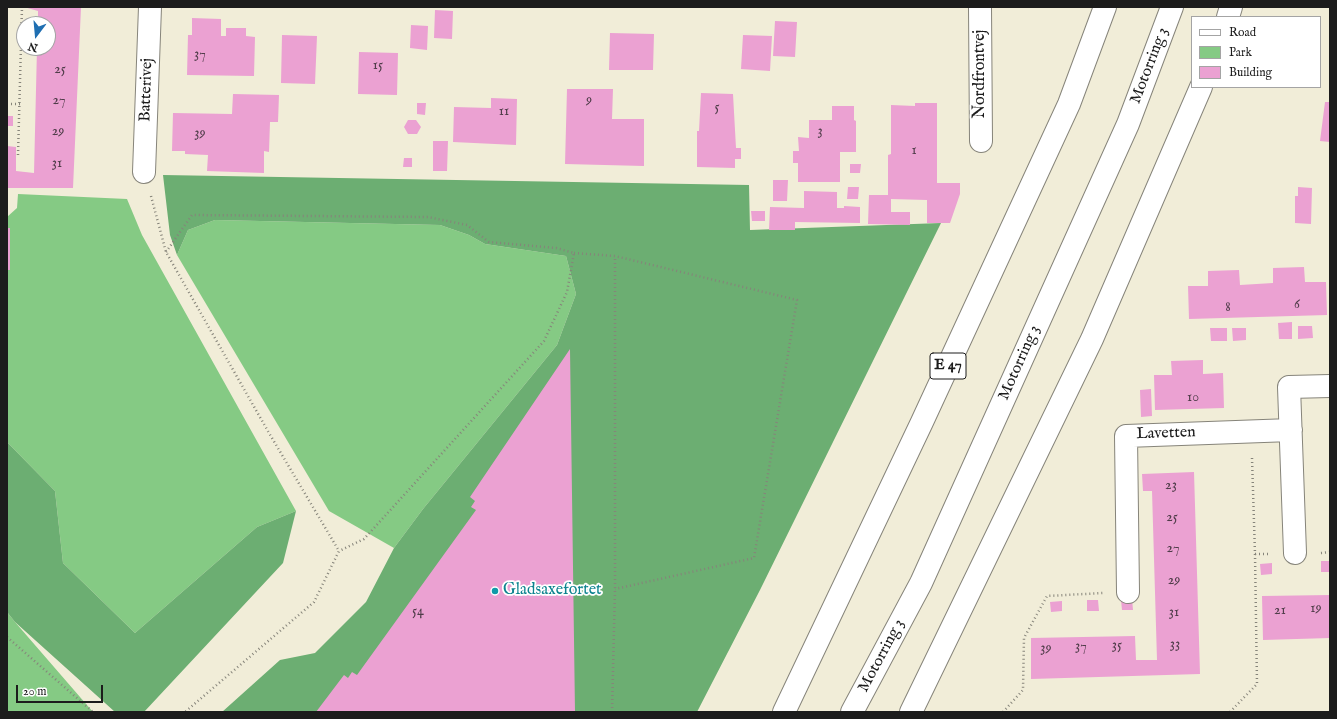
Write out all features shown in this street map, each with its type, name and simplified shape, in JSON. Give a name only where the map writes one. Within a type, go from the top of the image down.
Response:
[{"type":"main road","name":"Batterivej","points":[[144,172],[150,7]]},
{"type":"main road","name":"Nordfrontvej","points":[[980,7],[981,141]]},
{"type":"main road","name":"Motorring 3","points":[[852,712],[921,583],[1128,124],[1172,7]]},
{"type":"main road","name":"E 47","points":[[784,712],[925,415],[1069,104],[1104,11]]},
{"type":"main road","points":[[911,712],[1092,339],[1201,88]]},
{"type":"main road","points":[[1295,553],[1289,387],[1330,386]]},
{"type":"main road","name":"Lavetten","points":[[1128,592],[1126,436],[1291,430]]},
{"type":"path","points":[[18,155],[22,7]]},
{"type":"path","points":[[7,104],[20,104]]},
{"type":"path","points":[[144,172],[166,252],[269,433],[339,551]]},
{"type":"path","points":[[166,252],[192,215],[428,217],[467,225],[489,242],[556,248],[574,253],[615,256],[798,300],[754,558],[615,589]]},
{"type":"path","points":[[186,712],[314,602],[339,551],[364,539],[544,341],[567,292],[574,253]]},
{"type":"path","points":[[612,712],[615,589],[615,256]]},
{"type":"path","points":[[1230,712],[1257,684],[1251,432]]},
{"type":"path","points":[[1003,712],[1023,690],[1024,638],[1047,596],[1128,592]]},
{"type":"path","points":[[7,637],[93,712]]},
{"type":"green space","points":[[163,175],[749,185],[750,230],[941,223],[760,590],[697,712],[222,712],[280,660],[315,653],[366,602],[394,548],[423,509],[557,345],[576,294],[566,256],[485,244],[469,235],[440,225],[215,220],[188,230],[177,255],[170,235]]},
{"type":"green space","points":[[18,194],[127,199],[142,235],[296,511],[257,527],[135,633],[63,563],[55,491],[7,442],[7,217],[17,208]]},
{"type":"green space","points":[[215,220],[440,225],[469,235],[485,244],[566,256],[576,294],[557,345],[423,509],[394,548],[329,511],[177,255],[188,230]]},
{"type":"green space","points":[[7,442],[55,491],[63,563],[135,633],[257,527],[296,511],[283,563],[144,712],[115,712],[15,622],[7,612]]},
{"type":"green space","points":[[7,612],[15,622],[93,712],[7,712]]},
{"type":"building","points":[[24,7],[81,7],[73,188],[7,188],[7,146],[16,147],[16,171],[34,173],[37,56],[56,56],[56,16],[38,16],[38,11]]},
{"type":"building","points":[[435,10],[453,11],[452,39],[434,38]]},
{"type":"building","points":[[192,18],[221,19],[221,36],[226,36],[226,28],[246,28],[246,36],[255,37],[254,76],[187,75],[188,35],[192,35]]},
{"type":"building","points":[[775,21],[797,22],[795,57],[773,56]]},
{"type":"building","points":[[411,25],[428,26],[427,50],[410,48]]},
{"type":"building","points":[[610,33],[654,34],[653,70],[609,70]]},
{"type":"building","points":[[282,35],[317,36],[315,84],[281,83]]},
{"type":"building","points":[[743,35],[772,36],[770,71],[741,69]]},
{"type":"building","points":[[359,52],[398,53],[397,95],[358,94]]},
{"type":"building","points":[[567,89],[613,89],[612,119],[644,119],[644,166],[565,164]]},
{"type":"building","points":[[701,93],[733,94],[736,148],[741,148],[741,159],[735,159],[735,168],[697,167],[697,131],[699,131]]},
{"type":"building","points":[[233,94],[279,95],[278,122],[270,122],[269,152],[264,151],[264,173],[207,171],[208,155],[185,154],[185,151],[172,151],[173,113],[232,114]]},
{"type":"building","points":[[491,98],[517,99],[516,145],[453,142],[454,107],[491,108]]},
{"type":"building","points":[[1325,102],[1330,102],[1330,142],[1320,141]]},
{"type":"building","points":[[417,103],[426,103],[425,115],[417,114]]},
{"type":"building","points":[[915,103],[937,103],[937,183],[960,183],[960,194],[950,223],[927,223],[927,200],[891,199],[891,212],[910,212],[910,225],[868,224],[869,195],[888,195],[888,155],[891,154],[891,105],[915,106]]},
{"type":"building","points":[[832,106],[854,106],[854,120],[856,121],[856,152],[840,152],[840,182],[798,182],[798,163],[793,163],[793,151],[799,151],[798,137],[809,138],[809,120],[832,120]]},
{"type":"building","points":[[7,116],[13,116],[13,126],[7,126]]},
{"type":"building","points":[[408,120],[416,120],[421,127],[417,134],[408,134],[404,127]]},
{"type":"building","points":[[433,141],[448,141],[447,171],[433,171]]},
{"type":"building","points":[[404,158],[412,158],[412,167],[403,167]]},
{"type":"building","points":[[850,164],[861,164],[860,173],[850,173]]},
{"type":"building","points":[[773,180],[788,180],[787,201],[773,201]]},
{"type":"building","points":[[848,187],[859,187],[858,199],[847,199]]},
{"type":"building","points":[[1298,187],[1312,188],[1311,224],[1295,223],[1295,196],[1298,196]]},
{"type":"building","points":[[804,191],[837,192],[837,208],[844,208],[844,206],[860,207],[860,223],[795,222],[795,230],[769,230],[770,207],[804,208]]},
{"type":"building","points":[[751,211],[765,211],[765,221],[752,221]]},
{"type":"building","points":[[7,228],[10,228],[10,270],[7,270]]},
{"type":"building","points":[[1304,267],[1305,282],[1326,282],[1327,315],[1189,319],[1188,286],[1208,286],[1208,271],[1239,270],[1240,285],[1273,283],[1273,268]]},
{"type":"building","points":[[1292,322],[1292,339],[1279,339],[1278,323]]},
{"type":"building","points":[[1298,326],[1312,326],[1313,338],[1298,339]]},
{"type":"building","points":[[1210,328],[1227,328],[1227,341],[1211,341]]},
{"type":"building","points":[[1232,328],[1246,328],[1246,340],[1233,341]]},
{"type":"building","name":"Gladsaxefortet","points":[[570,349],[575,712],[316,712],[344,675],[348,678],[352,672],[357,675],[476,510],[471,507],[475,501],[470,497]]},
{"type":"building","points":[[1203,360],[1203,374],[1223,373],[1224,408],[1155,410],[1154,375],[1172,375],[1171,361]]},
{"type":"building","points":[[1151,389],[1152,416],[1141,417],[1140,390]]},
{"type":"building","points":[[1194,472],[1200,674],[1031,679],[1031,638],[1135,636],[1136,660],[1157,660],[1152,491],[1143,491],[1142,474]]},
{"type":"building","points":[[1321,561],[1330,561],[1330,572],[1321,572]]},
{"type":"building","points":[[1272,563],[1272,574],[1261,575],[1260,564]]},
{"type":"building","points":[[1330,595],[1330,638],[1263,640],[1262,596]]},
{"type":"building","points":[[1132,599],[1133,610],[1122,610],[1121,600]]},
{"type":"building","points":[[1087,600],[1098,600],[1099,611],[1087,611]]},
{"type":"building","points":[[1062,601],[1062,611],[1051,612],[1050,602]]},
{"type":"place","name":"Gladsaxefortet","points":[[495,591]]}]
